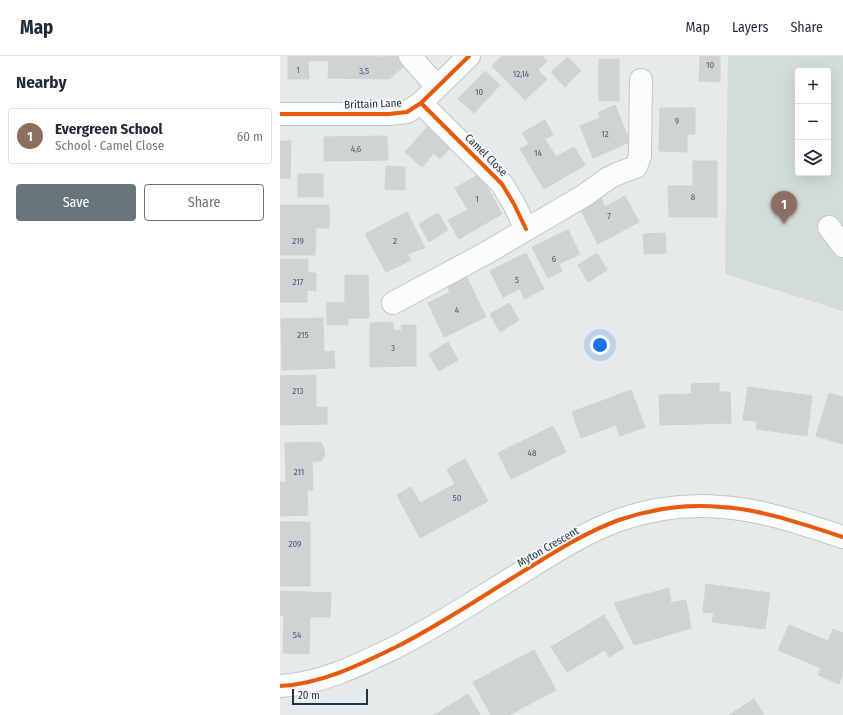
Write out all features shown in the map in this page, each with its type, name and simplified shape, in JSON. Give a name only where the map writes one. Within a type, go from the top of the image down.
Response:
[{"type":"street","points":[[410,56],[438,87]]},
{"type":"street","name":"Brittain Lane","points":[[280,114],[407,112],[421,103],[469,56]]},
{"type":"street","points":[[393,303],[488,252],[585,195],[607,178],[636,167],[640,156],[641,80]]},
{"type":"street","name":"Camel Close","points":[[421,103],[502,184],[526,229]]},
{"type":"street","points":[[829,227],[843,246]]},
{"type":"street","name":"Myton Crescent","points":[[280,686],[310,682],[334,675],[362,664],[428,631],[568,543],[618,520],[644,513],[687,506],[733,508],[802,523],[843,537]]},
{"type":"shaded area","points":[[728,56],[843,56],[843,311],[725,274]]},
{"type":"building","points":[[288,56],[329,56],[329,61],[308,61],[309,79],[288,79]]},
{"type":"building","points":[[329,56],[400,56],[407,63],[390,79],[328,78]]},
{"type":"building","points":[[502,56],[542,56],[547,61],[538,70],[547,79],[525,100],[492,66]]},
{"type":"building","points":[[700,56],[720,56],[720,82],[699,81]]},
{"type":"building","points":[[568,57],[581,71],[565,87],[551,72]]},
{"type":"building","points":[[599,59],[619,59],[619,101],[599,101]]},
{"type":"building","points":[[485,71],[500,85],[474,113],[458,99]]},
{"type":"building","points":[[615,105],[630,142],[593,158],[580,126],[600,118],[598,113]]},
{"type":"building","points":[[660,108],[695,108],[695,134],[687,134],[687,152],[659,151]]},
{"type":"building","points":[[545,120],[553,135],[545,139],[556,157],[574,147],[585,165],[544,189],[520,149],[529,144],[522,133]]},
{"type":"building","points":[[430,124],[453,145],[440,159],[434,153],[422,167],[405,152]]},
{"type":"building","points":[[387,136],[388,160],[324,161],[324,137]]},
{"type":"building","points":[[280,141],[291,141],[290,179],[280,178]]},
{"type":"building","points":[[693,161],[717,161],[717,217],[669,217],[668,186],[693,186]]},
{"type":"building","points":[[386,166],[405,167],[405,190],[385,189]]},
{"type":"building","points":[[298,174],[323,174],[323,197],[298,197]]},
{"type":"building","points":[[480,174],[502,214],[459,239],[448,220],[468,210],[455,188]]},
{"type":"building","points":[[625,196],[639,222],[598,244],[580,209],[601,198],[605,207]]},
{"type":"building","points":[[280,205],[329,205],[329,228],[316,228],[315,255],[280,255]]},
{"type":"building","points":[[407,212],[425,248],[407,254],[411,260],[386,272],[365,234]]},
{"type":"building","points":[[438,213],[448,230],[429,242],[419,224]]},
{"type":"building","points":[[568,230],[580,254],[559,264],[562,271],[548,278],[532,247]]},
{"type":"building","points":[[665,233],[666,253],[644,254],[643,234]]},
{"type":"building","points":[[526,253],[544,289],[524,299],[520,289],[503,297],[490,271]]},
{"type":"building","points":[[597,253],[607,270],[588,282],[578,265]]},
{"type":"building","points":[[280,259],[308,259],[308,273],[316,273],[316,291],[307,290],[307,302],[280,302]]},
{"type":"building","points":[[345,275],[368,275],[369,318],[348,318],[348,325],[327,325],[327,303],[345,302]]},
{"type":"building","points":[[466,276],[486,317],[444,337],[428,303],[450,292],[447,285]]},
{"type":"building","points":[[509,303],[519,320],[500,332],[490,314]]},
{"type":"building","points":[[323,318],[324,352],[334,351],[335,368],[282,370],[281,319]]},
{"type":"building","points":[[393,322],[393,330],[402,331],[401,325],[416,325],[416,366],[370,367],[370,323]]},
{"type":"building","points":[[448,342],[458,360],[439,371],[429,354]]},
{"type":"building","points":[[316,375],[316,407],[327,407],[327,424],[280,425],[280,376]]},
{"type":"building","points":[[719,383],[719,392],[730,392],[731,423],[660,425],[659,395],[692,394],[691,384]]},
{"type":"building","points":[[748,387],[812,396],[807,436],[756,429],[757,421],[743,420]]},
{"type":"building","points":[[631,390],[645,427],[620,436],[616,425],[581,438],[572,412]]},
{"type":"building","points":[[829,393],[843,397],[843,444],[816,436]]},
{"type":"building","points":[[553,426],[566,452],[511,479],[498,453]]},
{"type":"building","points":[[321,442],[325,455],[321,461],[312,461],[313,490],[307,490],[308,515],[280,516],[280,482],[286,482],[285,443]]},
{"type":"building","points":[[465,459],[488,501],[420,538],[397,495],[411,487],[420,503],[455,484],[447,469]]},
{"type":"building","points":[[280,522],[310,522],[310,586],[280,586]]},
{"type":"building","points":[[706,584],[770,593],[765,629],[712,622],[714,613],[703,612]]},
{"type":"building","points":[[669,588],[671,603],[686,600],[691,628],[634,645],[614,603]]},
{"type":"building","points":[[280,591],[331,593],[330,617],[310,617],[309,654],[283,653],[284,615],[280,615]]},
{"type":"building","points":[[604,615],[624,648],[609,657],[605,650],[567,672],[551,647]]},
{"type":"building","points":[[789,625],[828,641],[833,629],[843,633],[843,674],[839,684],[818,675],[821,668],[778,650]]},
{"type":"building","points":[[534,650],[556,690],[509,715],[491,715],[473,682]]},
{"type":"building","points":[[468,694],[480,715],[434,715]]},
{"type":"building","points":[[754,699],[764,715],[729,715]]},
{"type":"cycle path","points":[[280,114],[389,114],[407,112],[421,103],[469,56]]},
{"type":"cycle path","points":[[421,103],[502,184],[526,229]]},
{"type":"cycle path","points":[[280,686],[326,677],[384,653],[431,628],[572,542],[595,530],[631,516],[656,510],[695,506],[736,508],[783,518],[843,537]]},
{"type":"place","name":"Evergreen School","points":[[784,224]]}]
